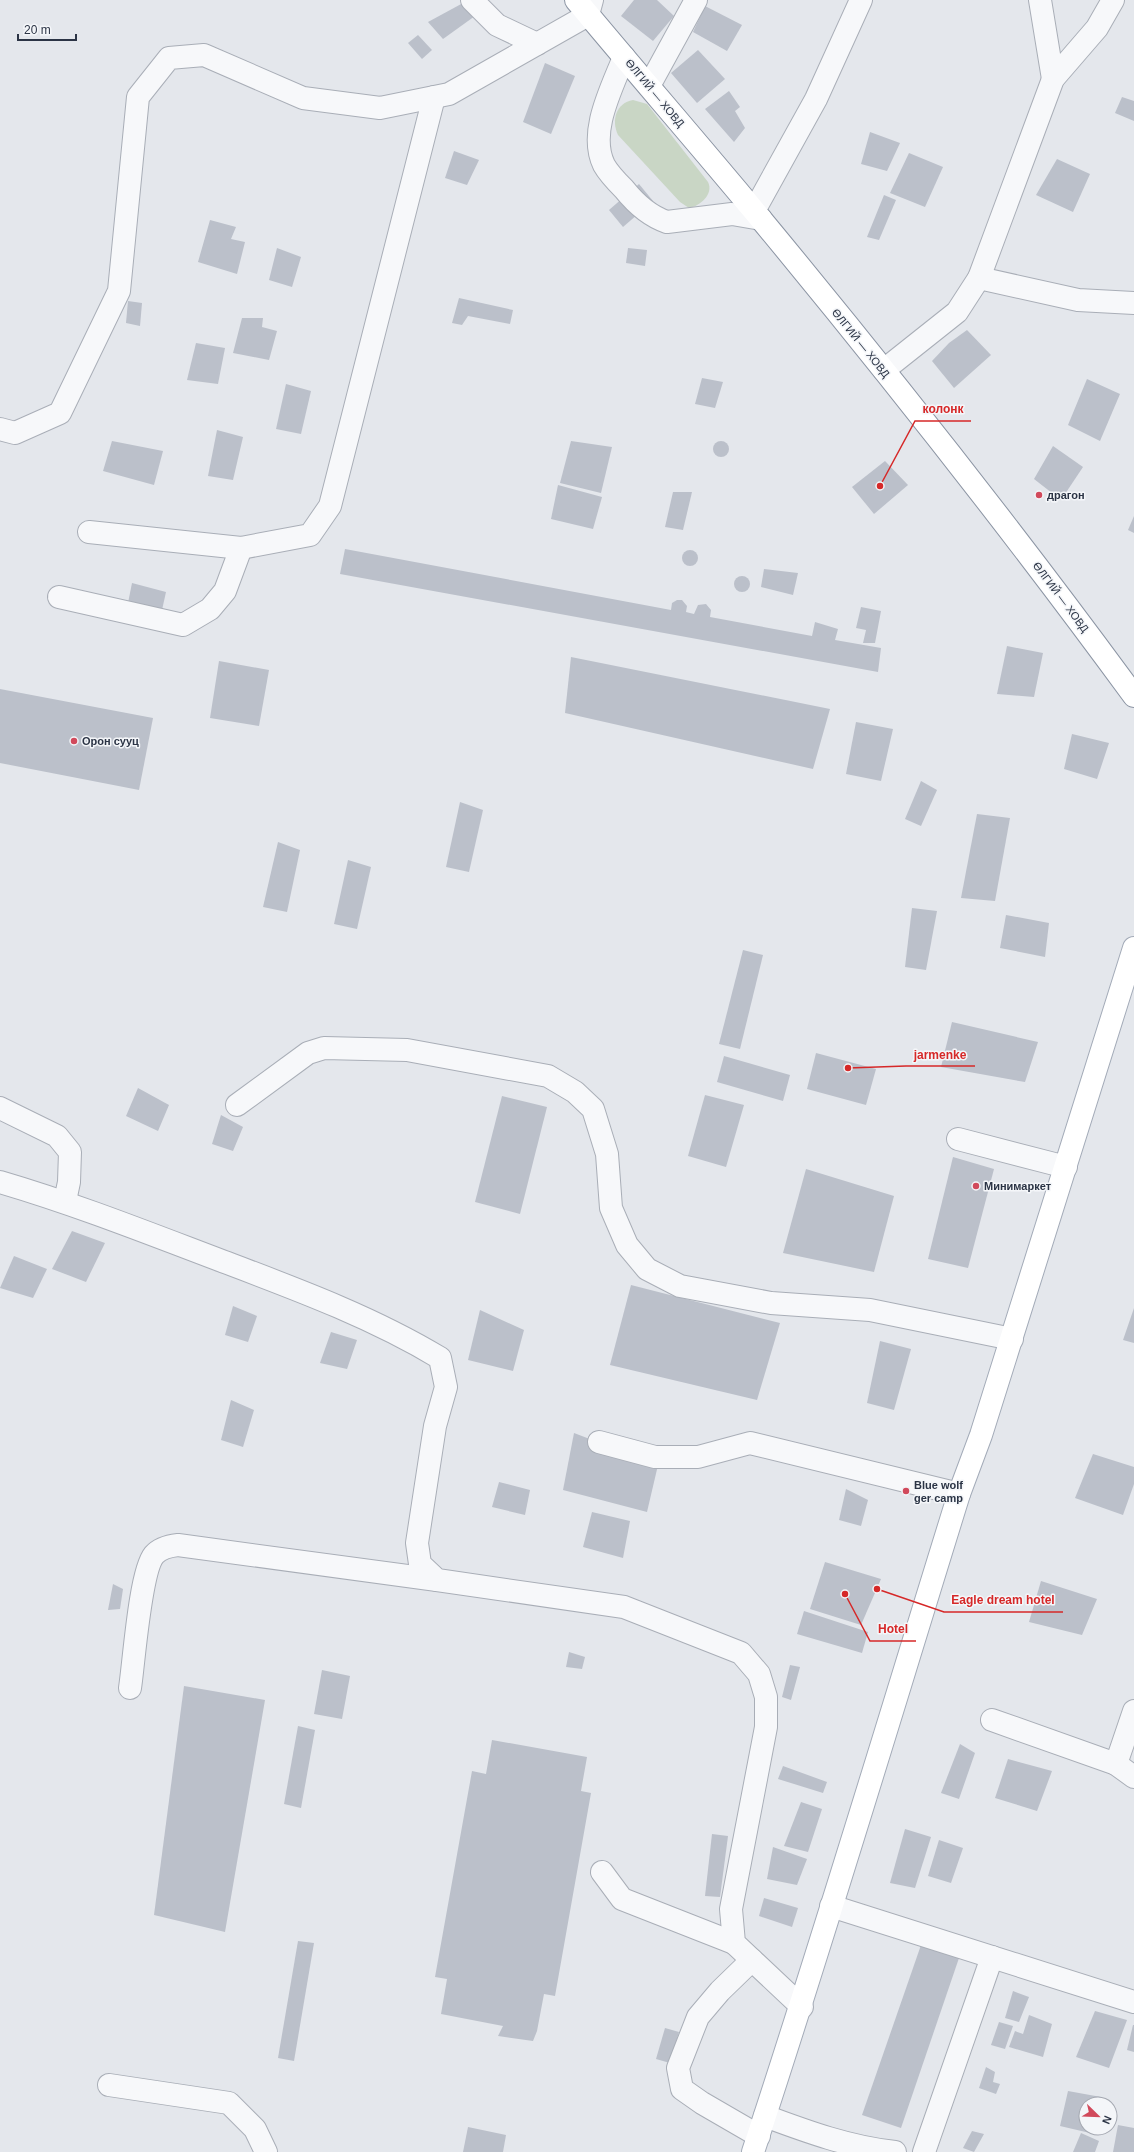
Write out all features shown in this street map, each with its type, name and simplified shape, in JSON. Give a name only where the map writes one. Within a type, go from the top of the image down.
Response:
[{"type":"main road","name":"ӨЛГИЙ — ХОВД","points":[[585,5],[624,57],[758,215],[884,370],[1042,571],[1134,696]]},
{"type":"main road","points":[[759,2135],[802,2007],[831,1906],[959,1494],[981,1435],[1012,1339],[1134,948]]},
{"type":"street","points":[[472,0],[497,25],[537,44]]},
{"type":"street","points":[[649,86],[696,0]]},
{"type":"street","points":[[624,57],[608,97],[598,146],[605,166],[637,205],[657,219],[667,222],[732,214],[758,215],[816,99],[861,0]]},
{"type":"street","points":[[1040,0],[1053,79]]},
{"type":"street","points":[[884,370],[957,312],[979,278],[1053,79],[1097,28],[1113,0]]},
{"type":"street","points":[[0,429],[15,433],[60,413],[119,291],[138,97],[169,58],[204,55],[303,98],[380,108],[449,94],[537,44],[585,5]]},
{"type":"street","points":[[88,532],[241,548],[310,535],[330,506],[434,97]]},
{"type":"street","points":[[979,278],[1078,300],[1134,302]]},
{"type":"street","points":[[59,597],[183,625],[210,609],[225,591],[241,548]]},
{"type":"street","points":[[237,1105],[308,1053],[324,1048],[407,1050],[548,1076],[574,1092],[593,1109],[607,1154],[611,1208],[627,1245],[647,1269],[680,1286],[771,1303],[870,1310],[1012,1339]]},
{"type":"street","points":[[0,1108],[57,1136],[70,1152],[69,1182],[65,1201]]},
{"type":"street","points":[[958,1139],[1066,1167]]},
{"type":"street","points":[[0,1182],[65,1201],[313,1296],[408,1338],[440,1358],[446,1386],[435,1426],[417,1543],[420,1564],[437,1580]]},
{"type":"street","points":[[599,1442],[655,1456],[698,1457],[750,1443],[959,1494]]},
{"type":"street","points":[[130,1688],[145,1575],[154,1555],[166,1546],[178,1545],[624,1607],[742,1653],[759,1674],[766,1697],[766,1727],[731,1909],[734,1943]]},
{"type":"street","points":[[1116,1764],[1134,1711]]},
{"type":"street","points":[[992,1720],[1116,1764],[1134,1777]]},
{"type":"street","points":[[602,1872],[622,1899],[734,1943],[802,2007]]},
{"type":"street","points":[[831,1906],[1134,2002]]},
{"type":"street","points":[[924,2152],[992,1957]]},
{"type":"street","points":[[752,1960],[720,1991],[698,2016],[678,2068],[682,2089],[702,2103],[759,2135],[830,2140],[872,2150],[895,2152]]},
{"type":"street","points":[[109,2085],[229,2103],[255,2129],[266,2152]]},
{"type":"green space","points":[[633,100],[647,104],[708,182],[708,195],[697,205],[689,208],[680,202],[618,135],[615,124],[616,113],[622,105]]},
{"type":"building","points":[[634,0],[657,0],[674,16],[653,41],[621,16]]},
{"type":"building","points":[[463,3],[475,16],[443,39],[428,22]]},
{"type":"building","points":[[705,6],[742,25],[727,51],[693,32]]},
{"type":"building","points":[[418,35],[432,50],[422,59],[408,43]]},
{"type":"building","points":[[698,50],[725,79],[697,103],[671,73]]},
{"type":"building","points":[[545,63],[575,76],[551,134],[523,122]]},
{"type":"building","points":[[729,91],[740,107],[735,111],[745,128],[734,142],[705,109]]},
{"type":"building","points":[[1122,97],[1134,101],[1134,121],[1115,113]]},
{"type":"building","points":[[870,132],[900,143],[887,171],[861,164]]},
{"type":"building","points":[[454,151],[479,160],[467,185],[445,178]]},
{"type":"building","points":[[909,153],[943,167],[925,207],[890,193]]},
{"type":"building","points":[[1057,159],[1090,174],[1073,212],[1036,195]]},
{"type":"building","points":[[639,184],[653,201],[623,227],[609,210]]},
{"type":"building","points":[[884,195],[896,200],[879,240],[867,237]]},
{"type":"building","points":[[210,220],[236,227],[231,239],[245,242],[237,274],[198,262]]},
{"type":"building","points":[[277,248],[301,257],[292,287],[269,280]]},
{"type":"building","points":[[628,248],[647,250],[645,266],[626,263]]},
{"type":"building","points":[[459,298],[513,310],[510,324],[468,316],[462,325],[452,323]]},
{"type":"building","points":[[128,301],[142,303],[140,326],[126,323]]},
{"type":"building","points":[[242,318],[263,318],[262,327],[277,331],[269,360],[233,353]]},
{"type":"building","points":[[967,330],[991,355],[954,388],[932,361],[949,343]]},
{"type":"building","points":[[196,343],[225,348],[218,384],[187,380]]},
{"type":"building","points":[[702,378],[723,382],[715,408],[695,404]]},
{"type":"building","points":[[1087,379],[1120,394],[1100,441],[1068,425]]},
{"type":"building","points":[[286,384],[311,391],[301,434],[276,429]]},
{"type":"building","points":[[217,430],[243,437],[233,480],[208,476]]},
{"type":"building","points":[[112,441],[163,451],[154,485],[103,471]]},
{"type":"building","points":[[571,441],[612,447],[601,493],[560,483]]},
{"type":"building","points":[[718,441],[724,441],[729,446],[727,455],[724,457],[718,457],[713,452],[713,446]]},
{"type":"building","points":[[1053,446],[1083,467],[1061,500],[1034,479]]},
{"type":"building","points":[[885,461],[908,485],[874,514],[852,487]]},
{"type":"building","points":[[558,485],[602,497],[593,529],[551,519]]},
{"type":"building","points":[[673,492],[692,492],[683,530],[665,527]]},
{"type":"building","points":[[1134,516],[1134,533],[1128,530]]},
{"type":"building","points":[[345,549],[671,610],[672,603],[677,600],[682,600],[687,606],[686,612],[694,614],[698,605],[706,604],[711,610],[710,617],[812,636],[815,622],[838,629],[835,640],[881,648],[878,672],[340,574]]},
{"type":"building","points":[[687,550],[693,550],[698,555],[696,564],[693,566],[687,566],[682,561],[682,555]]},
{"type":"building","points":[[764,569],[798,573],[793,595],[761,587]]},
{"type":"building","points":[[739,576],[745,576],[750,581],[748,590],[745,592],[739,592],[734,587],[734,581]]},
{"type":"building","points":[[132,583],[166,592],[162,610],[128,603]]},
{"type":"building","points":[[861,607],[881,611],[875,643],[863,643],[866,630],[856,628]]},
{"type":"building","points":[[1007,646],[1043,653],[1034,697],[997,694]]},
{"type":"building","points":[[571,657],[830,709],[813,769],[565,713]]},
{"type":"building","points":[[219,661],[269,670],[259,726],[210,718]]},
{"type":"building","name":"Орон сууц","points":[[0,689],[153,718],[139,790],[0,763]]},
{"type":"building","points":[[856,722],[893,729],[881,781],[846,774]]},
{"type":"building","points":[[1072,734],[1109,743],[1097,779],[1064,769]]},
{"type":"building","points":[[921,781],[937,790],[921,826],[905,819]]},
{"type":"building","points":[[460,802],[483,810],[469,872],[446,867]]},
{"type":"building","points":[[977,814],[1010,818],[995,901],[961,898]]},
{"type":"building","points":[[278,842],[300,850],[287,912],[263,907]]},
{"type":"building","points":[[348,860],[371,867],[357,929],[334,924]]},
{"type":"building","points":[[912,908],[937,911],[926,970],[905,967]]},
{"type":"building","points":[[1006,915],[1049,923],[1045,957],[1000,948]]},
{"type":"building","points":[[743,950],[763,955],[740,1049],[719,1044]]},
{"type":"building","points":[[952,1022],[1038,1042],[1025,1082],[941,1067]]},
{"type":"building","points":[[816,1053],[876,1069],[866,1105],[807,1089]]},
{"type":"building","points":[[724,1056],[790,1075],[783,1101],[717,1082]]},
{"type":"building","points":[[138,1088],[169,1105],[158,1131],[126,1116]]},
{"type":"building","points":[[705,1095],[744,1105],[726,1167],[688,1156]]},
{"type":"building","points":[[502,1096],[547,1107],[520,1214],[475,1202]]},
{"type":"building","points":[[221,1115],[243,1127],[233,1151],[212,1144]]},
{"type":"building","points":[[953,1157],[994,1169],[968,1268],[928,1259]]},
{"type":"building","points":[[806,1169],[894,1196],[874,1272],[783,1253]]},
{"type":"building","points":[[72,1231],[105,1243],[86,1282],[52,1269]]},
{"type":"building","points":[[14,1256],[47,1269],[33,1298],[0,1288]]},
{"type":"building","points":[[631,1285],[780,1323],[757,1400],[610,1365]]},
{"type":"building","points":[[233,1306],[257,1316],[248,1342],[225,1335]]},
{"type":"building","points":[[1134,1308],[1134,1343],[1123,1340]]},
{"type":"building","points":[[480,1310],[524,1330],[513,1371],[468,1360]]},
{"type":"building","points":[[331,1332],[357,1340],[347,1369],[320,1363]]},
{"type":"building","points":[[880,1341],[911,1349],[894,1410],[867,1403]]},
{"type":"building","points":[[231,1400],[254,1410],[243,1447],[221,1440]]},
{"type":"building","points":[[574,1433],[658,1465],[647,1512],[563,1490]]},
{"type":"building","points":[[1093,1454],[1134,1467],[1134,1484],[1123,1515],[1075,1498]]},
{"type":"building","points":[[499,1482],[530,1490],[525,1515],[492,1507]]},
{"type":"building","points":[[846,1489],[868,1500],[861,1526],[839,1520]]},
{"type":"building","points":[[592,1512],[630,1521],[623,1558],[583,1547]]},
{"type":"building","points":[[825,1562],[881,1579],[861,1625],[810,1609]]},
{"type":"building","points":[[1041,1581],[1097,1599],[1082,1635],[1029,1622]]},
{"type":"building","points":[[113,1584],[123,1589],[120,1609],[108,1610]]},
{"type":"building","points":[[804,1611],[868,1632],[862,1653],[797,1634]]},
{"type":"building","points":[[569,1652],[585,1657],[582,1669],[566,1667]]},
{"type":"building","points":[[790,1665],[800,1667],[791,1700],[782,1697]]},
{"type":"building","points":[[322,1670],[350,1676],[342,1719],[314,1714]]},
{"type":"building","points":[[184,1686],[265,1700],[225,1932],[154,1915]]},
{"type":"building","points":[[298,1726],[315,1730],[301,1808],[284,1804]]},
{"type":"building","points":[[492,1740],[587,1757],[581,1791],[591,1793],[555,1996],[544,1994],[537,2031],[533,2041],[498,2036],[503,2026],[441,2014],[447,1979],[435,1977],[472,1771],[486,1774]]},
{"type":"building","points":[[960,1744],[975,1753],[959,1799],[941,1793]]},
{"type":"building","points":[[1008,1759],[1052,1771],[1037,1811],[995,1798]]},
{"type":"building","points":[[783,1766],[827,1782],[823,1793],[778,1779]]},
{"type":"building","points":[[801,1802],[822,1809],[808,1852],[784,1846]]},
{"type":"building","points":[[905,1829],[931,1837],[915,1888],[890,1883]]},
{"type":"building","points":[[712,1834],[728,1836],[720,1897],[705,1896]]},
{"type":"building","points":[[939,1840],[963,1848],[951,1883],[928,1876]]},
{"type":"building","points":[[773,1847],[807,1859],[797,1885],[767,1879]]},
{"type":"building","points":[[764,1898],[798,1908],[792,1927],[759,1916]]},
{"type":"building","points":[[298,1941],[314,1943],[294,2061],[278,2058]]},
{"type":"building","points":[[921,1945],[959,1958],[901,2128],[862,2115]]},
{"type":"building","points":[[1013,1991],[1029,1997],[1019,2022],[1005,2018]]},
{"type":"building","points":[[1095,2011],[1127,2020],[1109,2068],[1076,2057]]},
{"type":"building","points":[[1029,2015],[1052,2024],[1043,2057],[1009,2047],[1015,2031],[1023,2034]]},
{"type":"building","points":[[999,2022],[1013,2026],[1005,2049],[991,2045]]},
{"type":"building","points":[[1134,2025],[1134,2052],[1127,2050]]},
{"type":"building","points":[[665,2028],[679,2032],[670,2063],[656,2059]]},
{"type":"building","points":[[986,2067],[995,2072],[993,2082],[1000,2084],[996,2094],[979,2088]]},
{"type":"building","points":[[1068,2091],[1096,2096],[1078,2096],[1078,2130],[1060,2126]]},
{"type":"building","points":[[1118,2125],[1134,2128],[1134,2152],[1113,2152],[1116,2136],[1118,2136]]},
{"type":"building","points":[[468,2127],[506,2135],[503,2152],[463,2152]]},
{"type":"building","points":[[972,2131],[984,2134],[974,2152],[963,2148]]},
{"type":"building","points":[[1080,2136],[1088,2136],[1099,2141],[1095,2152],[1073,2152]]},
{"type":"place","name":"колонк","points":[[880,486]]},
{"type":"place","name":"драгон","points":[[1039,495]]},
{"type":"place","name":"Орон сууц","points":[[74,741]]},
{"type":"place","name":"jarmenke","points":[[848,1068]]},
{"type":"place","name":"Минимаркет","points":[[976,1186]]},
{"type":"place","name":"Blue wolf ger camp","points":[[906,1491]]},
{"type":"place","name":"Eagle dream hotel","points":[[877,1589]]},
{"type":"place","name":"Hotel","points":[[845,1594]]}]
